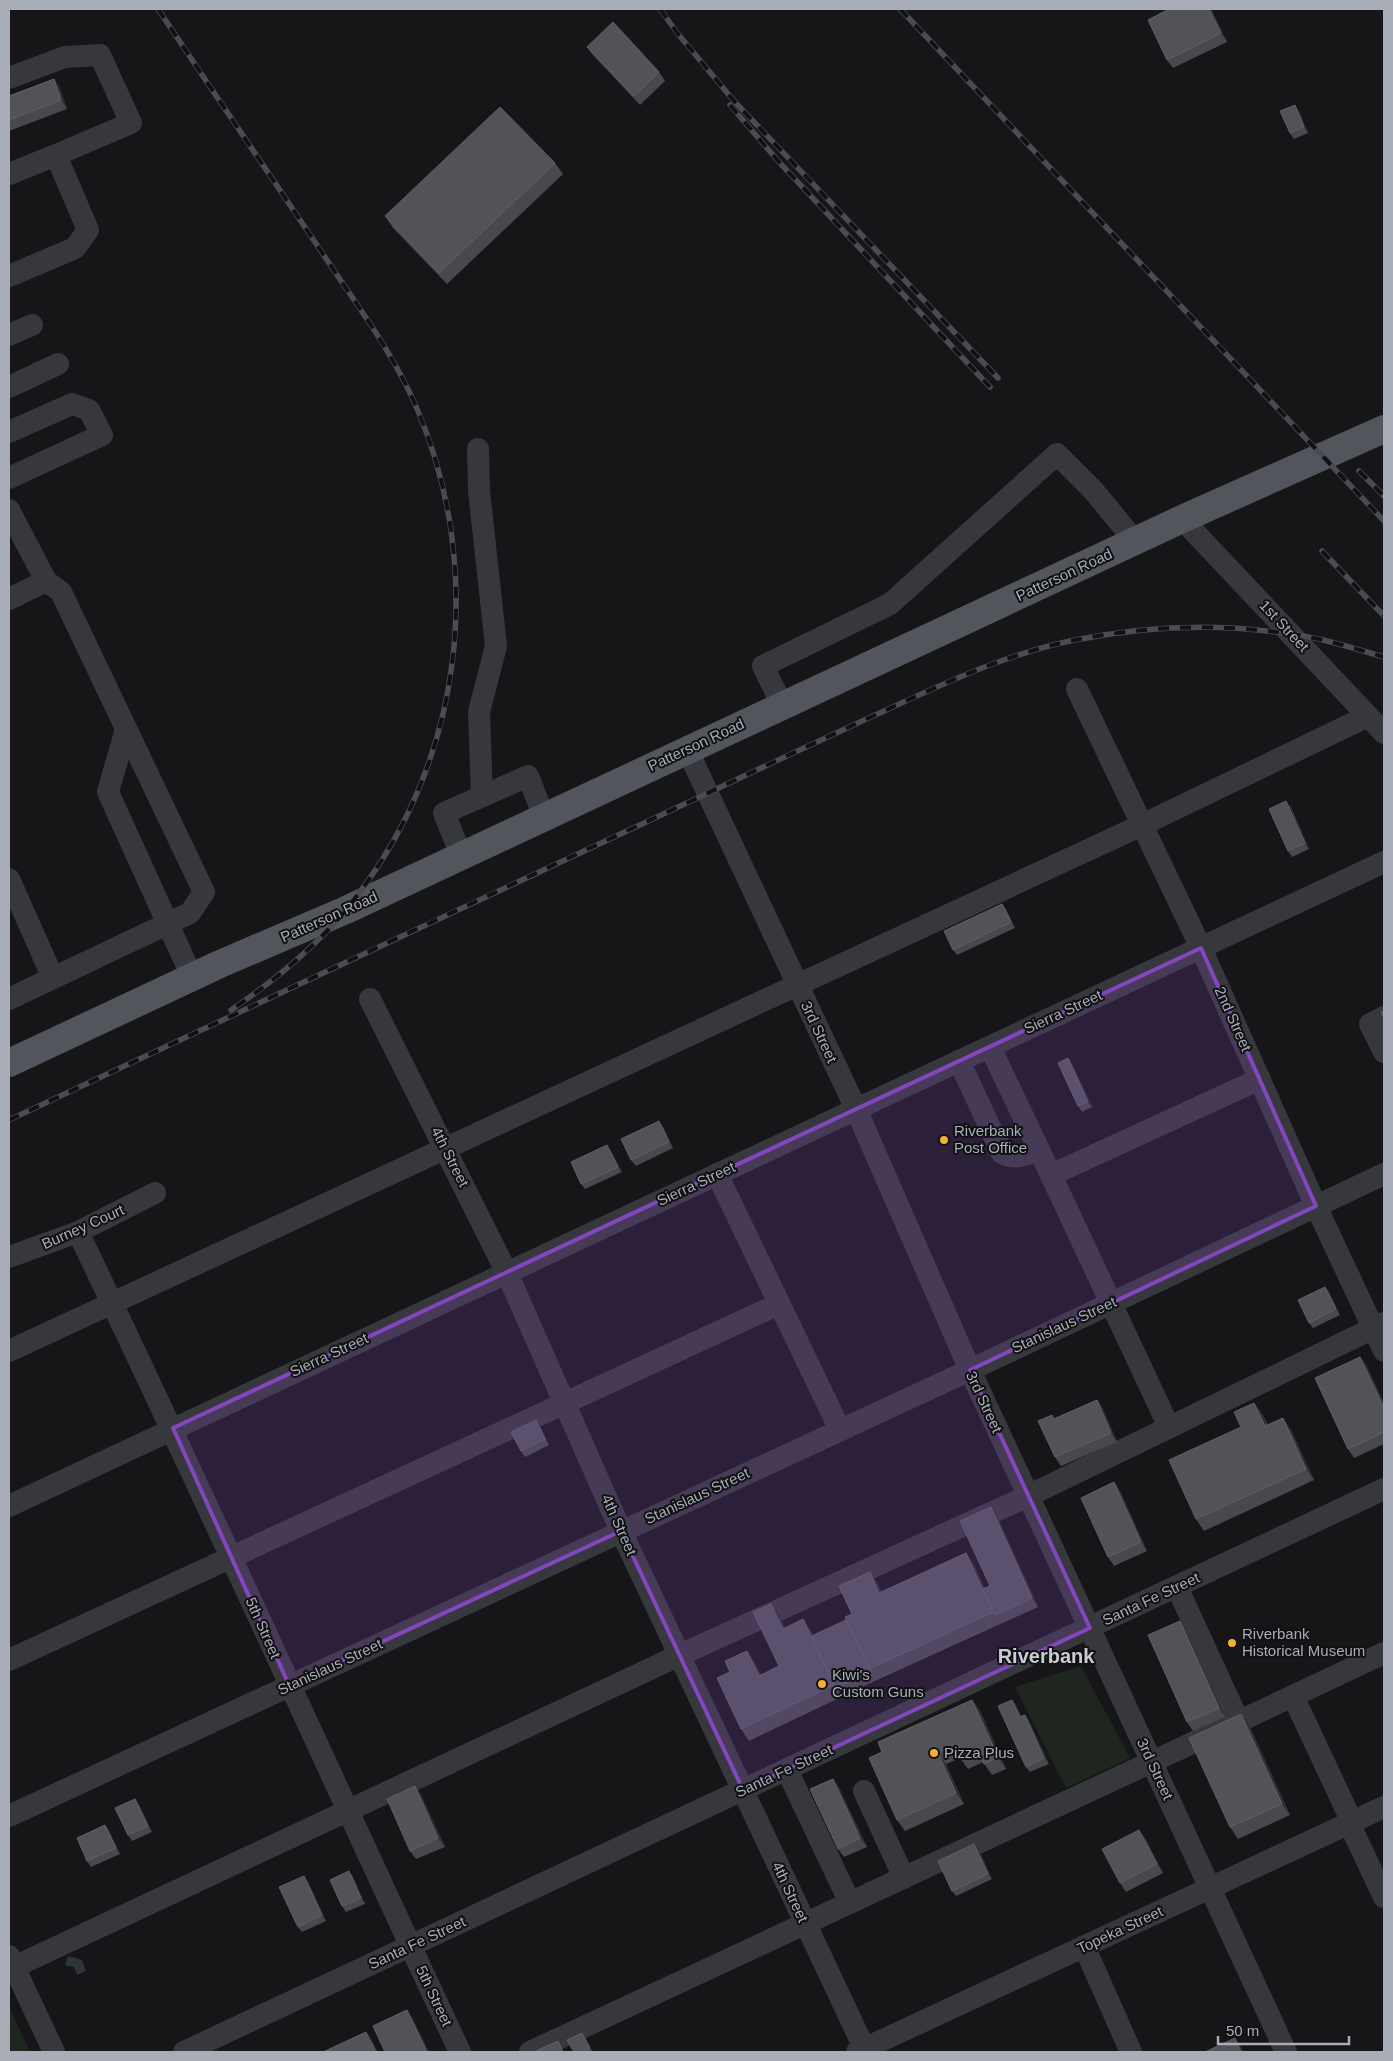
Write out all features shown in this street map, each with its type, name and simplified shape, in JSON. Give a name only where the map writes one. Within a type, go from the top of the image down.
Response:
[{"type":"main road","name":"Patterson Road","points":[[9,1063],[192,978],[330,917],[1182,519],[1384,429]]},
{"type":"street","points":[[9,78],[65,57],[100,55],[132,123],[9,174]]},
{"type":"street","points":[[9,276],[75,248],[88,230],[56,155]]},
{"type":"street","points":[[9,336],[32,325]]},
{"type":"street","points":[[9,387],[58,364]]},
{"type":"street","points":[[9,432],[72,404],[89,410],[102,435],[9,478]]},
{"type":"street","points":[[478,449],[479,491],[496,646],[479,712],[482,796]]},
{"type":"street","points":[[782,705],[763,666],[890,604],[1057,454],[1093,490],[1135,541]]},
{"type":"street","points":[[9,510],[46,581],[61,592],[204,892],[190,913],[9,999]]},
{"type":"street","name":"1st Street","points":[[1182,519],[1384,733]]},
{"type":"street","points":[[9,599],[46,581]]},
{"type":"street","name":"2nd Street","points":[[1077,689],[1201,948],[1316,1206],[1379,1326],[1384,1351]]},
{"type":"street","points":[[9,1351],[1142,825],[1368,716]]},
{"type":"street","points":[[126,729],[108,792],[192,978]]},
{"type":"street","name":"3rd Street","points":[[687,749],[856,1109],[970,1370],[1286,2052]]},
{"type":"street","points":[[461,856],[444,813],[528,776],[544,816]]},
{"type":"street","name":"Sierra Street","points":[[9,1506],[1384,862]]},
{"type":"street","points":[[9,879],[53,978]]},
{"type":"street","name":"4th Street","points":[[370,999],[507,1273],[622,1531],[805,1923],[862,2051]]},
{"type":"street","points":[[1384,1017],[1370,1024],[1384,1052]]},
{"type":"street","points":[[990,1046],[1169,1428]]},
{"type":"street","points":[[959,1061],[1002,1153],[1008,1156],[1020,1157],[1039,1150]]},
{"type":"street","points":[[1051,1174],[1260,1079]]},
{"type":"street","points":[[717,1174],[840,1430]]},
{"type":"street","name":"Stanislaus Street","points":[[9,1816],[970,1370],[1384,1174]]},
{"type":"street","name":"Burney Court","points":[[9,1257],[78,1232],[155,1193]]},
{"type":"street","name":"5th Street","points":[[78,1232],[173,1428],[289,1686],[460,2052]]},
{"type":"street","points":[[9,1660],[779,1304]]},
{"type":"street","points":[[54,2052],[11,1961],[348,1811],[680,1655],[1028,1496],[1379,1326]]},
{"type":"street","name":"Santa Fe Street","points":[[184,2052],[1384,1489]]},
{"type":"street","points":[[1177,1587],[1239,1722]]},
{"type":"street","points":[[530,2052],[1153,1763],[1384,1653]]},
{"type":"street","points":[[1293,1696],[1384,1897]]},
{"type":"street","points":[[787,1770],[850,1903]]},
{"type":"street","points":[[864,1792],[904,1878]]},
{"type":"street","name":"Topeka Street","points":[[862,2051],[1384,1807]]},
{"type":"street","points":[[1084,1946],[1132,2052]]},
{"type":"highlighted area","points":[[1201,948],[1316,1206],[970,1370],[1090,1628],[743,1790],[621,1531],[289,1685],[173,1428]]},
{"type":"shaded area","points":[[1081,1666],[1130,1758],[1066,1788],[1015,1687]]},
{"type":"shaded area","points":[[68,1956],[82,1960],[86,1971],[77,1975],[74,1967],[65,1965]]},
{"type":"shaded area","points":[[9,2006],[30,2052],[9,2052]]},
{"type":"building","points":[[1169,9],[1209,9],[1221,33],[1167,60],[1148,20]]},
{"type":"building","points":[[613,22],[659,72],[634,96],[587,47]]},
{"type":"building","points":[[54,79],[61,100],[9,120],[9,96]]},
{"type":"building","points":[[1295,105],[1304,127],[1290,133],[1280,111]]},
{"type":"building","points":[[500,107],[555,163],[439,273],[385,216]]},
{"type":"building","points":[[1286,801],[1305,843],[1288,851],[1269,809]]},
{"type":"building","points":[[1002,904],[1011,922],[953,950],[944,931]]},
{"type":"building","points":[[1068,1058],[1088,1102],[1078,1106],[1058,1063]]},
{"type":"building","points":[[659,1121],[669,1142],[631,1160],[621,1139]]},
{"type":"building","points":[[607,1145],[618,1167],[581,1184],[571,1162]]},
{"type":"building","points":[[1325,1287],[1336,1309],[1309,1323],[1298,1300]]},
{"type":"building","points":[[1360,1357],[1384,1408],[1384,1432],[1348,1449],[1315,1378]]},
{"type":"building","points":[[1097,1400],[1111,1433],[1055,1457],[1038,1421],[1052,1415],[1054,1419]]},
{"type":"building","points":[[1254,1403],[1265,1426],[1283,1418],[1306,1469],[1196,1519],[1169,1460],[1241,1427],[1234,1412]]},
{"type":"building","points":[[536,1420],[545,1439],[521,1451],[511,1432]]},
{"type":"building","points":[[1114,1482],[1141,1542],[1108,1557],[1081,1498]]},
{"type":"building","points":[[991,1507],[1032,1598],[995,1615],[983,1589],[990,1586],[960,1521]]},
{"type":"building","points":[[966,1553],[993,1612],[869,1669],[845,1617],[852,1614],[839,1586],[870,1572],[879,1593]]},
{"type":"building","points":[[771,1604],[783,1629],[803,1619],[834,1685],[741,1729],[717,1678],[730,1672],[725,1661],[747,1651],[759,1676],[779,1666],[753,1612]]},
{"type":"building","points":[[846,1620],[871,1672],[836,1688],[812,1636]]},
{"type":"building","points":[[1180,1621],[1219,1708],[1187,1722],[1148,1635]]},
{"type":"building","points":[[972,1700],[998,1757],[984,1764],[977,1750],[960,1758],[954,1745],[938,1753],[956,1793],[897,1820],[869,1758],[882,1752],[878,1742]]},
{"type":"building","points":[[1012,1700],[1020,1717],[1025,1715],[1044,1758],[1026,1767],[998,1706]]},
{"type":"building","points":[[1241,1714],[1282,1804],[1230,1827],[1189,1738]]},
{"type":"building","points":[[833,1779],[860,1838],[838,1849],[810,1789]]},
{"type":"building","points":[[415,1786],[438,1838],[410,1851],[387,1799]]},
{"type":"building","points":[[135,1799],[148,1826],[128,1835],[115,1808]]},
{"type":"building","points":[[105,1825],[116,1848],[87,1861],[77,1838]]},
{"type":"building","points":[[1139,1830],[1157,1864],[1120,1883],[1102,1849]]},
{"type":"building","points":[[974,1844],[988,1874],[952,1891],[938,1861]]},
{"type":"building","points":[[349,1871],[361,1898],[342,1906],[330,1880]]},
{"type":"building","points":[[304,1876],[322,1915],[298,1927],[279,1887]]},
{"type":"building","points":[[407,2010],[427,2052],[385,2052],[373,2026]]},
{"type":"building","points":[[366,2032],[376,2052],[323,2052]]},
{"type":"building","points":[[582,2033],[590,2048],[582,2052],[574,2052],[567,2040]]},
{"type":"building","points":[[1235,2038],[1241,2052],[1205,2052]]},
{"type":"building","points":[[558,2041],[563,2052],[536,2051]]},
{"type":"railway","points":[[158,9],[360,309],[398,369],[418,411],[439,472],[452,535],[456,599],[452,662],[440,725],[420,785],[392,843],[343,914],[298,959],[231,1010]]},
{"type":"railway","points":[[660,9],[678,34],[734,101],[998,378]]},
{"type":"railway","points":[[900,9],[1384,521]]},
{"type":"railway","points":[[730,105],[779,162],[990,387]]},
{"type":"railway","points":[[1359,471],[1384,496]]},
{"type":"railway","points":[[1322,551],[1384,616]]},
{"type":"railway","points":[[9,1120],[947,682],[997,662],[1049,646],[1101,635],[1155,629],[1210,627],[1237,628],[1314,638],[1384,657]]},
{"type":"place","name":"Riverbank Post Office","points":[[944,1140]]},
{"type":"place","name":"Riverbank Historical Museum","points":[[1232,1643]]},
{"type":"place","name":"Kiwi's Custom Guns","points":[[822,1684]]},
{"type":"place","name":"Pizza Plus","points":[[934,1753]]},
{"type":"district","name":"Riverbank","points":[[1046,1656]]}]
